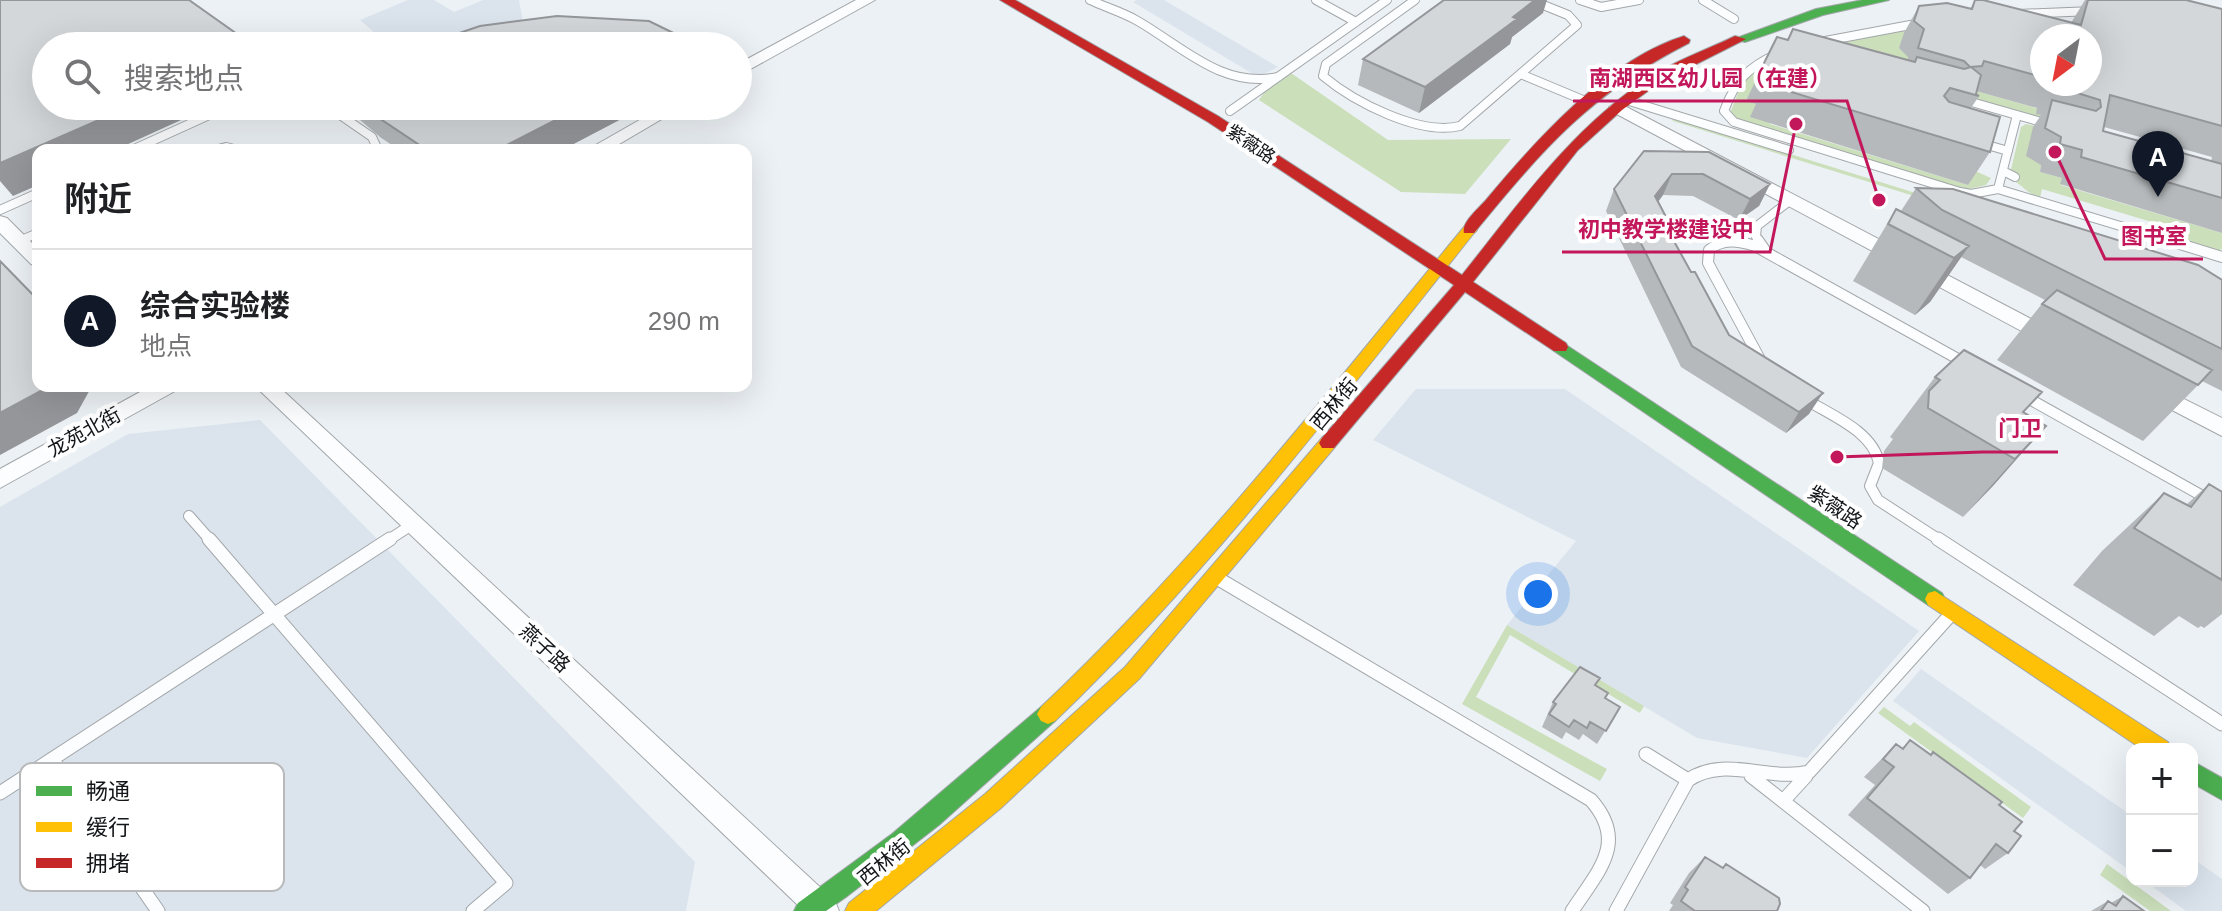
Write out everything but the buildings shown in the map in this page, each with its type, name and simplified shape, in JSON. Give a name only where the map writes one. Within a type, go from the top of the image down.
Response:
[{"type":"main road","name":"紫薇路","points":[[1006,0],[1213,119],[1445,263]]},
{"type":"main road","name":"紫薇路","points":[[1034,0],[1230,111],[1445,263],[1489,298],[2151,743]]},
{"type":"main road","points":[[1774,8],[1800,0]]},
{"type":"main road","name":"西林街","points":[[857,911],[993,801],[1132,673],[1216,578],[1467,279],[1573,147],[1622,103],[1654,80],[1755,33],[1820,12],[1883,0]]},
{"type":"main road","name":"西林街","points":[[816,908],[956,796],[1109,659],[1202,556],[1445,263],[1545,137],[1583,100],[1627,68],[1740,18]]},
{"type":"main road","points":[[2198,775],[2222,790]]},
{"type":"street","points":[[752,63],[867,0]]},
{"type":"street","points":[[1622,103],[1792,199],[2069,347]]},
{"type":"street","points":[[607,144],[651,120]]},
{"type":"street","points":[[0,222],[32,254]]},
{"type":"street","points":[[2138,384],[2222,428]]},
{"type":"street","name":"龙苑北街","points":[[0,479],[155,392]]},
{"type":"street","name":"燕子路","points":[[271,392],[816,908]]},
{"type":"lane","points":[[1090,0],[1137,21],[1228,77],[1253,82],[1278,77]]},
{"type":"lane","points":[[1316,0],[1356,22]]},
{"type":"lane","points":[[1230,111],[1387,0]]},
{"type":"lane","points":[[1415,0],[1326,64],[1323,76],[1335,86],[1419,125],[1449,129],[1460,126],[1523,75],[1577,25],[1568,15],[1531,0]]},
{"type":"lane","points":[[1580,0],[1605,8],[1639,0]]},
{"type":"lane","points":[[1703,0],[1740,18]]},
{"type":"lane","points":[[2011,14],[2104,10]]},
{"type":"lane","points":[[1807,45],[1933,21]]},
{"type":"lane","points":[[1786,50],[1743,70],[1725,109],[1729,119],[1740,125],[1960,192],[1971,194],[1998,189],[2222,257]]},
{"type":"lane","points":[[1523,75],[1583,100]]},
{"type":"lane","points":[[1958,99],[2061,128]]},
{"type":"lane","points":[[1622,103],[1789,150]]},
{"type":"lane","points":[[1998,189],[2017,115]]},
{"type":"lane","points":[[145,144],[198,120]]},
{"type":"lane","points":[[347,120],[372,137],[375,144]]},
{"type":"lane","points":[[1962,137],[2008,151]]},
{"type":"lane","points":[[2003,171],[2015,177]]},
{"type":"lane","points":[[1927,192],[1970,205]]},
{"type":"lane","points":[[0,210],[32,196]]},
{"type":"lane","points":[[1769,375],[1708,263],[1711,247],[1757,226],[1792,199]]},
{"type":"lane","points":[[1757,226],[1757,240],[1767,253]]},
{"type":"lane","points":[[19,241],[32,236]]},
{"type":"lane","points":[[2163,253],[2165,240]]},
{"type":"lane","points":[[1729,241],[1748,244],[1767,253],[1976,369]]},
{"type":"lane","points":[[1790,390],[1863,435],[1873,445],[1879,465],[1870,486],[1878,500],[2222,724]]},
{"type":"lane","points":[[2017,392],[2222,507]]},
{"type":"lane","points":[[189,516],[506,883],[473,911]]},
{"type":"lane","points":[[46,763],[413,524]]},
{"type":"lane","points":[[1216,578],[1591,800],[1606,813],[1612,827],[1608,849],[1572,911]]},
{"type":"lane","points":[[1784,800],[1953,612]]},
{"type":"lane","points":[[1646,754],[1688,780]]},
{"type":"lane","points":[[52,759],[55,763]]},
{"type":"lane","points":[[1616,911],[1688,780],[1697,771],[1711,767],[1781,778],[1809,772]]},
{"type":"lane","points":[[1739,771],[1753,777],[1784,800],[1923,911]]},
{"type":"lane","points":[[0,793],[20,780]]},
{"type":"lane","points":[[144,891],[158,911]]},
{"type":"shaded area","points":[[408,0],[434,0],[454,12],[483,0],[519,0],[525,32],[374,32],[360,20]]},
{"type":"shaded area","points":[[1164,0],[1278,67],[1258,77],[1133,2]]},
{"type":"shaded area","points":[[1416,389],[1565,389],[1919,631],[1807,758],[1697,738],[1507,625],[1576,541],[1373,440]]},
{"type":"shaded area","points":[[260,420],[695,862],[686,911],[0,911],[0,507],[128,434]]},
{"type":"shaded area","points":[[1921,669],[2126,812],[2126,868],[1893,701]]},
{"type":"shaded area","points":[[2198,862],[2222,879],[2222,911],[2186,911],[2153,887],[2198,887]]},
{"type":"green space","points":[[1945,21],[1899,48],[1962,87],[2078,120],[2076,129],[1827,58],[1816,46]]},
{"type":"green space","points":[[1784,54],[1746,100],[1756,104],[1770,124],[1968,185],[1973,170],[1991,178],[1986,185],[1965,190],[1739,121],[1730,113],[1747,70]]},
{"type":"green space","points":[[1291,73],[1388,140],[1511,139],[1465,194],[1401,192],[1259,100],[1265,91]]},
{"type":"green space","points":[[1671,117],[2183,276],[2181,279],[1673,121]]},
{"type":"green space","points":[[2026,124],[2075,135],[2041,165],[2040,172],[2062,178],[2061,185],[2222,233],[2222,249],[2216,252],[2154,233],[2155,223],[2042,189],[2040,198],[2032,194],[2009,178],[2021,127]]},
{"type":"green space","points":[[1507,625],[1644,706],[1640,713],[1510,635],[1476,697],[1607,769],[1600,781],[1462,704]]},
{"type":"green space","points":[[1884,707],[1910,726],[1914,722],[2031,807],[2023,818],[1878,713]]},
{"type":"green space","points":[[2107,864],[2126,878],[2126,887],[2138,887],[2171,911],[2150,911],[2100,875]]},
{"type":"traffic: fast","points":[[1740,39],[1820,12],[1883,0]]},
{"type":"traffic: fast","points":[[1560,347],[1935,599]]},
{"type":"traffic: fast","points":[[806,911],[900,842],[1048,714]]},
{"type":"traffic: fast","points":[[2198,775],[2222,790]]},
{"type":"traffic: slow","points":[[1048,714],[1106,659],[1215,542],[1469,230]]},
{"type":"traffic: slow","points":[[857,911],[993,801],[1132,673],[1328,443]]},
{"type":"traffic: slow","points":[[1935,599],[2151,743]]},
{"type":"traffic: jam","points":[[1006,0],[1213,119],[1560,347]]},
{"type":"traffic: jam","points":[[1328,443],[1462,285],[1573,147],[1617,107],[1654,80],[1740,39]]},
{"type":"traffic: jam","points":[[1469,230],[1517,172],[1590,98],[1618,77],[1684,40]]},
{"type":"place","name":"初中教学楼建设中","points":[[1796,124]]},
{"type":"place","name":"图书室","points":[[2055,152]]},
{"type":"place","name":"综合实验楼","points":[[2158,197]]},
{"type":"place","name":"南湖西区幼儿园（在建）","points":[[1879,200]]},
{"type":"place","name":"门卫","points":[[1837,457]]}]
